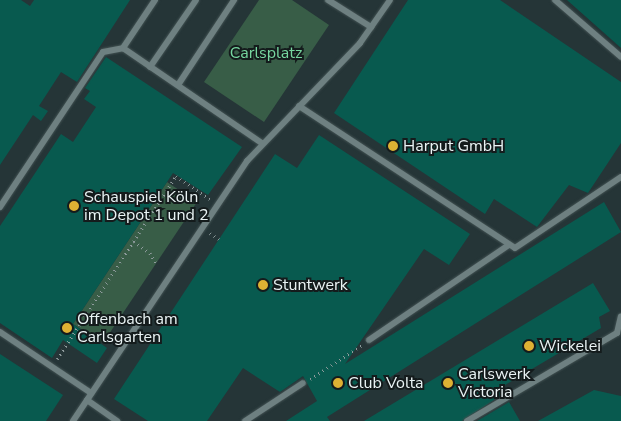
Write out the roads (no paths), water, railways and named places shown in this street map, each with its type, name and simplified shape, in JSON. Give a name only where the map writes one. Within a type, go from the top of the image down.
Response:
[{"type":"lane","points":[[0,207],[103,52],[122,48],[155,0]]},
{"type":"lane","points":[[150,67],[196,0]]},
{"type":"lane","points":[[178,85],[234,0]]},
{"type":"lane","points":[[328,0],[371,27]]},
{"type":"lane","points":[[73,421],[262,143],[299,106],[371,27],[390,0]]},
{"type":"lane","points":[[555,0],[621,58]]},
{"type":"lane","points":[[122,48],[262,143]]},
{"type":"lane","points":[[299,106],[515,248],[621,177]]},
{"type":"lane","points":[[369,340],[510,245]]},
{"type":"lane","points":[[467,421],[617,333],[621,316]]},
{"type":"lane","points":[[0,332],[91,393]]},
{"type":"lane","points":[[245,421],[303,383]]},
{"type":"lane","points":[[87,400],[117,421]]},
{"type":"place","name":"Harput GmbH","points":[[393,146]]},
{"type":"place","name":"Schauspiel Köln im Depot 1 und 2","points":[[74,206]]},
{"type":"place","name":"Stuntwerk","points":[[263,285]]},
{"type":"place","name":"Offenbach am Carlsgarten","points":[[67,328]]},
{"type":"place","name":"Wickelei","points":[[529,346]]},
{"type":"place","name":"Club Volta","points":[[338,383]]},
{"type":"place","name":"Carlswerk Victoria","points":[[448,383]]},
{"type":"park label","name":"Carlsplatz","points":[[266,53]]}]
